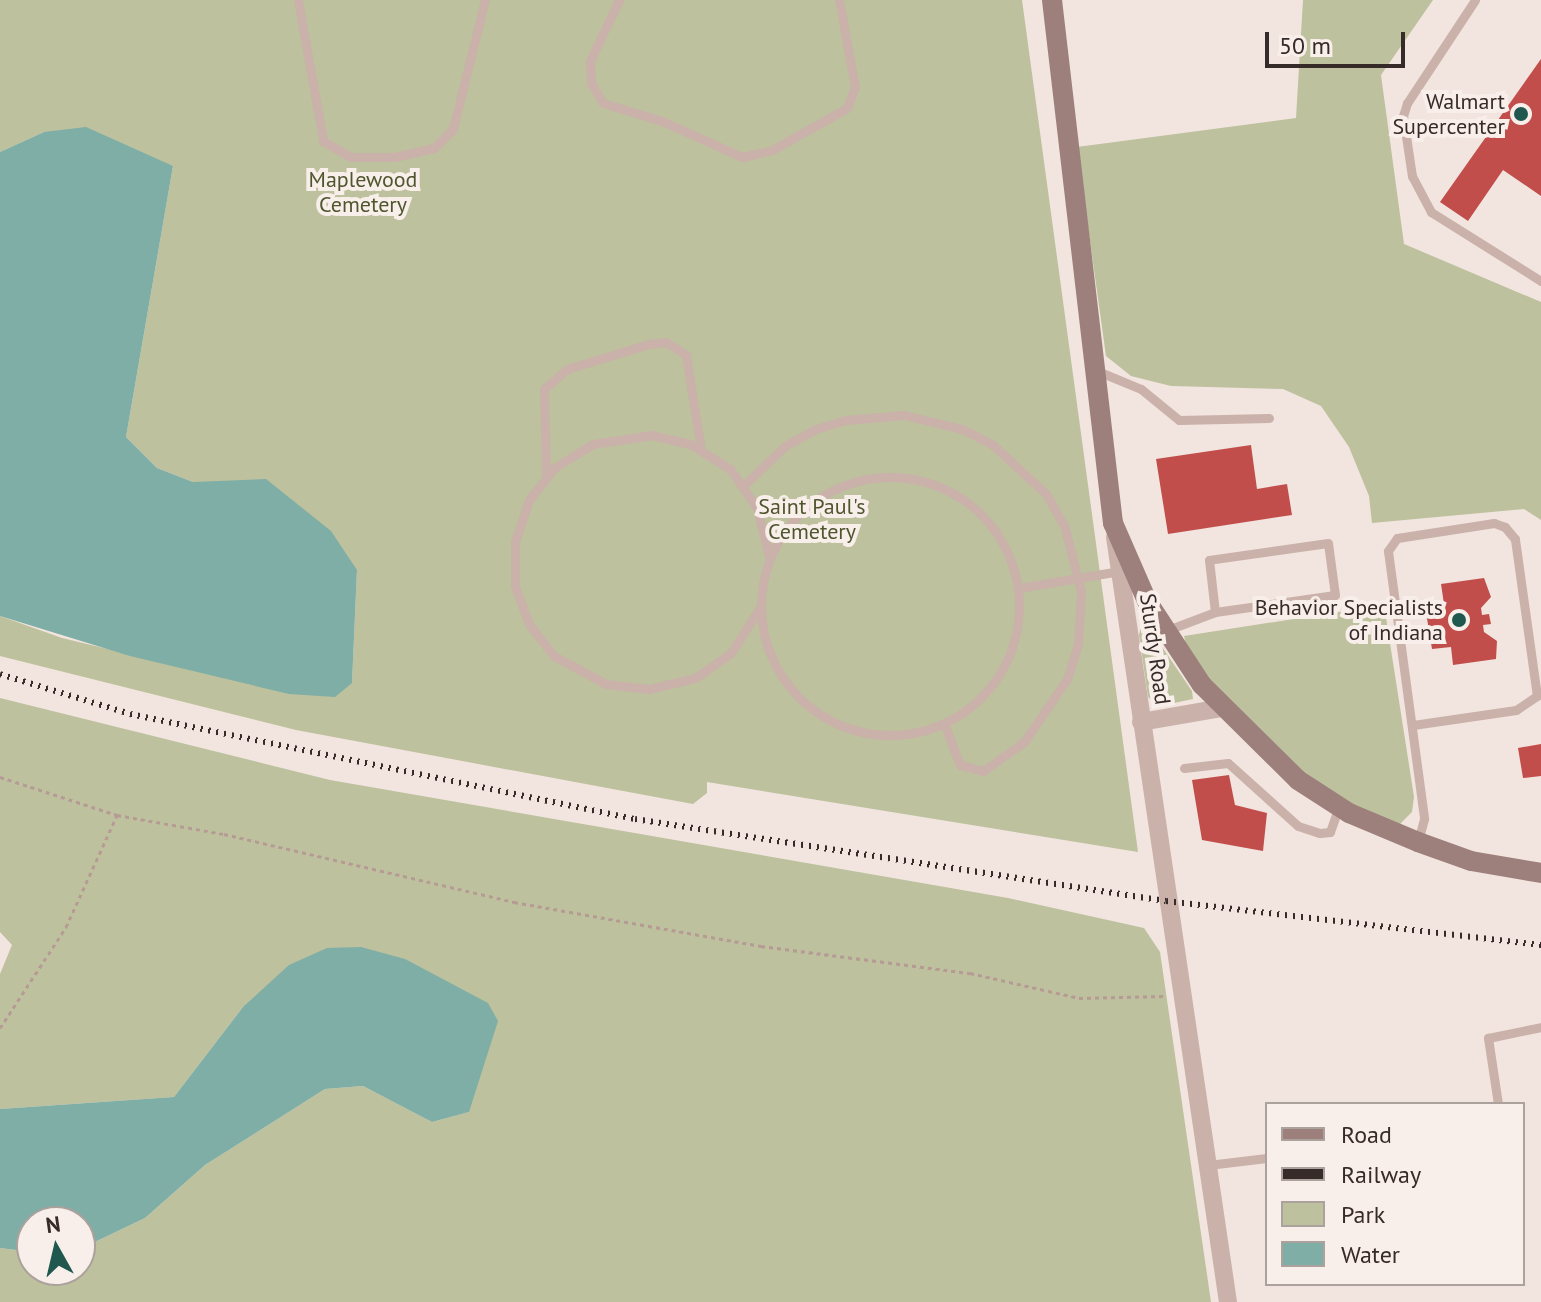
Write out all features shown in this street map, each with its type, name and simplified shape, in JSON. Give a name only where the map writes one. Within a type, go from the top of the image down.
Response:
[{"type":"street","name":"Sturdy Road","points":[[1052,0],[1113,523],[1180,995],[1228,1302]]},
{"type":"street","points":[[1113,523],[1165,631],[1221,708],[1298,780],[1339,806],[1418,842],[1471,861],[1541,873]]},
{"type":"street","points":[[1141,722],[1221,708]]},
{"type":"lane","points":[[298,0],[323,141],[351,157],[425,151],[453,129],[485,0]]},
{"type":"lane","points":[[619,0],[590,61],[591,83],[603,103],[662,121],[742,157],[772,150],[847,108],[855,87],[839,0]]},
{"type":"lane","points":[[1475,0],[1407,103],[1403,116],[1412,176],[1431,212],[1541,281]]},
{"type":"lane","points":[[546,478],[544,389],[567,369],[649,344],[666,342],[686,355],[701,450]]},
{"type":"lane","points":[[1095,370],[1141,389],[1179,420],[1269,418]]},
{"type":"lane","points":[[744,485],[785,446],[816,429],[876,415],[931,419],[992,444],[1022,467],[1064,525],[1079,578],[1078,644],[1067,679],[1024,742],[1000,762],[969,770],[960,765],[944,723]]},
{"type":"lane","points":[[651,435],[701,450],[744,485],[765,530],[769,557],[760,607],[731,653],[695,678],[671,686],[623,688],[571,668],[540,640],[515,586],[520,521],[546,478],[571,455],[612,438],[651,435]]},
{"type":"lane","points":[[760,607],[776,668],[818,714],[871,734],[898,735],[944,723],[980,698],[998,677],[1017,631],[1019,588],[1007,551],[979,512],[938,486],[899,477],[860,480],[819,498],[787,527],[769,557]]},
{"type":"lane","points":[[1413,725],[1516,710],[1537,696],[1515,539],[1505,527],[1494,523],[1391,543],[1424,819],[1418,842]]},
{"type":"lane","points":[[1165,631],[1215,612],[1335,595],[1328,543],[1209,560],[1215,612]]},
{"type":"lane","points":[[1019,588],[1120,571]]},
{"type":"lane","points":[[1184,768],[1228,763],[1298,826],[1320,833],[1330,832],[1339,806]]},
{"type":"lane","points":[[1498,1102],[1488,1038],[1541,1027]]},
{"type":"lane","points":[[1208,1165],[1265,1158]]},
{"type":"path","points":[[0,777],[117,815],[224,834],[514,902],[761,946],[970,973],[1079,998],[1180,995]]},
{"type":"path","points":[[0,1028],[66,927],[117,815]]},
{"type":"green space","points":[[0,0],[1022,0],[1138,852],[707,782],[707,793],[693,804],[296,730],[0,656],[0,616],[62,638],[225,677],[352,683],[357,570],[193,482],[157,468],[126,437],[173,166],[44,132],[0,152]]},
{"type":"green space","points":[[1303,0],[1433,0],[1381,75],[1404,244],[1541,302],[1541,520],[1524,509],[1372,523],[1369,496],[1349,447],[1321,406],[1283,389],[1171,386],[1131,376],[1106,356],[1077,147],[1296,118]]},
{"type":"green space","points":[[1384,605],[1414,797],[1412,812],[1400,824],[1358,808],[1295,766],[1212,683],[1187,649],[1184,636]]},
{"type":"green space","points":[[1143,619],[1192,691],[1193,699],[1160,706],[1148,697],[1139,635]]},
{"type":"green space","points":[[0,698],[330,780],[1008,898],[1144,928],[1160,952],[1211,1302],[0,1302],[0,1248],[16,1250],[16,1286],[96,1286],[96,1241],[145,1218],[205,1165],[325,1089],[363,1086],[432,1122],[469,1112],[243,1007],[174,1097],[0,1109],[0,974],[12,945],[0,932]]},
{"type":"water","points":[[86,127],[173,166],[126,437],[157,468],[193,482],[266,479],[331,531],[357,570],[352,683],[335,697],[289,694],[130,656],[0,616],[0,152],[44,132]]},
{"type":"water","points":[[361,947],[405,959],[488,1003],[498,1021],[469,1112],[432,1122],[363,1086],[325,1089],[205,1165],[145,1218],[96,1241],[96,1206],[16,1206],[16,1250],[0,1248],[0,1109],[174,1097],[243,1007],[289,965],[327,948]]},
{"type":"building","name":"Walmart Supercenter","points":[[1541,59],[1541,196],[1503,170],[1468,221],[1440,202]]},
{"type":"building","points":[[1251,445],[1257,489],[1287,484],[1292,515],[1168,534],[1156,459]]},
{"type":"building","name":"Behavior Specialists of Indiana","points":[[1484,578],[1491,597],[1481,608],[1482,615],[1489,614],[1491,624],[1483,625],[1484,632],[1497,641],[1496,659],[1453,665],[1451,647],[1432,649],[1425,606],[1444,604],[1441,584]]},
{"type":"building","points":[[1541,744],[1541,776],[1523,778],[1518,748]]},
{"type":"building","points":[[1229,775],[1235,805],[1267,813],[1263,851],[1202,840],[1192,780]]},
{"type":"railway","points":[[0,674],[130,714],[635,819],[1166,901],[1541,945]]},
{"type":"place","name":"Walmart Supercenter","points":[[1521,114]]},
{"type":"place","name":"Behavior Specialists of Indiana","points":[[1459,620]]},
{"type":"park label","name":"Maplewood Cemetery","points":[[363,192]]},
{"type":"park label","name":"Saint Paul's Cemetery","points":[[812,518]]}]
